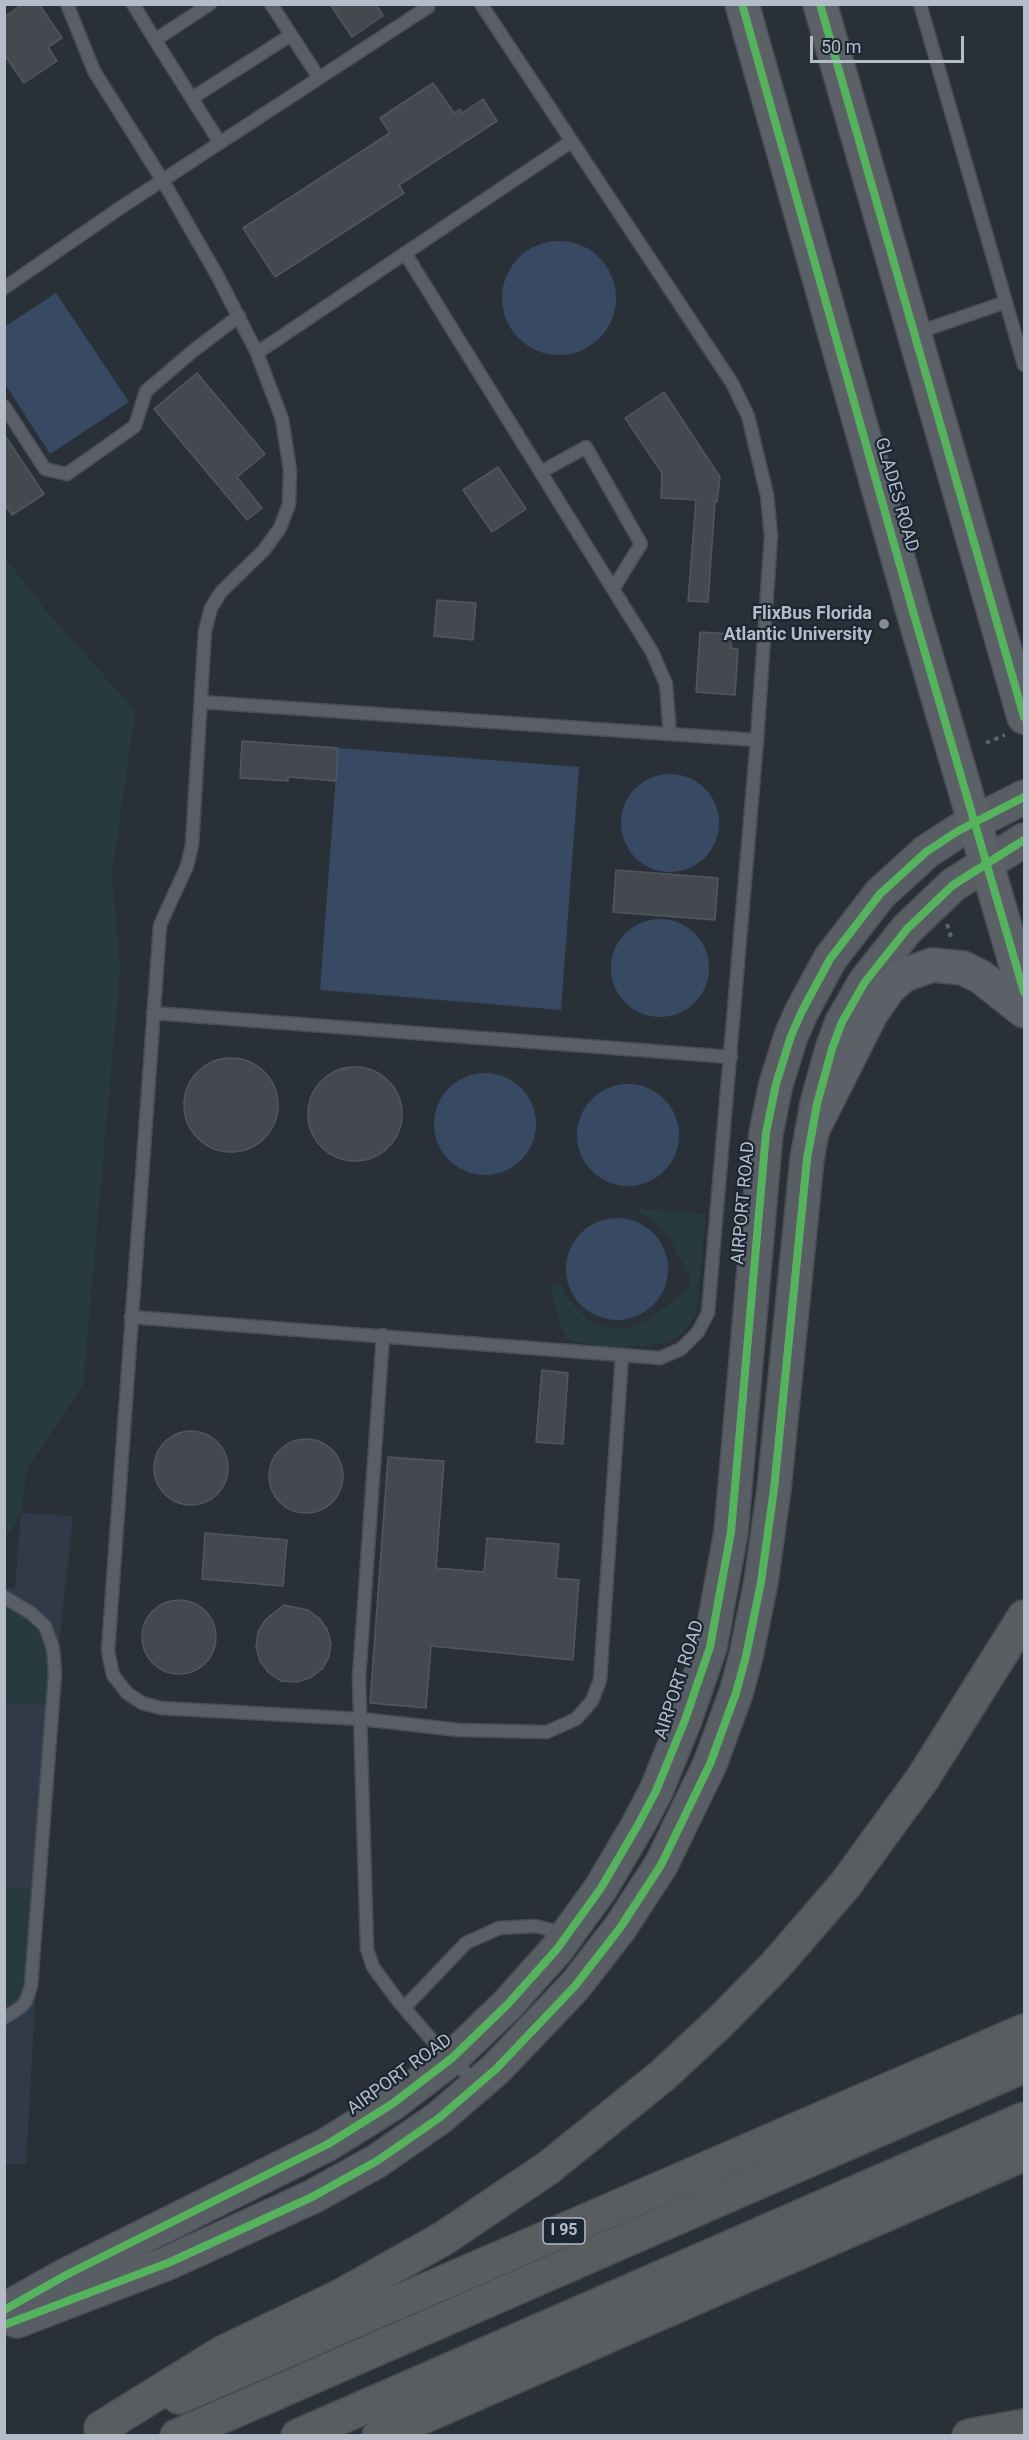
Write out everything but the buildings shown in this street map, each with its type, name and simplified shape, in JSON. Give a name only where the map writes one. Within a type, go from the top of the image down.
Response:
[{"type":"highway","points":[[92,2432],[222,2353],[341,2296],[444,2238],[548,2168],[636,2099],[720,2022],[822,1913],[923,1778],[1024,1617]]},
{"type":"highway","points":[[970,1704],[1024,1648]]},
{"type":"highway","name":"I 95","points":[[92,2432],[240,2372],[1024,2031]]},
{"type":"highway","points":[[177,2436],[1024,2066]]},
{"type":"highway","points":[[298,2436],[1024,2119]]},
{"type":"highway","points":[[379,2436],[1024,2154]]},
{"type":"highway","points":[[969,2436],[1024,2426]]},
{"type":"main road","name":"GLADES ROAD","points":[[741,4],[1024,992]]},
{"type":"main road","points":[[820,4],[915,333],[1015,726]]},
{"type":"main road","points":[[812,1131],[872,1012],[889,988],[904,975],[932,965],[963,968],[981,977],[1024,1011]]},
{"type":"street","name":"AIRPORT ROAD","points":[[4,2310],[68,2274],[328,2144],[392,2104],[452,2058],[507,2005],[568,1934],[620,1858],[656,1791],[685,1720],[710,1647],[731,1532],[766,1133],[776,1084],[791,1036],[830,959],[874,900],[926,852],[1024,797]]},
{"type":"street","points":[[4,2325],[168,2262],[312,2197],[377,2160],[438,2118],[524,2042],[598,1959],[642,1896],[661,1865],[711,1764],[736,1693],[762,1582],[774,1489],[803,1184],[812,1131],[832,1049],[842,1022],[865,982],[893,944],[921,913],[953,885],[1024,840]]},
{"type":"lane","points":[[67,4],[94,71],[163,181],[239,316],[257,353],[282,418],[290,470],[289,504],[280,528],[264,550],[221,592],[211,608],[205,631],[192,844],[187,866],[160,926],[108,1651],[113,1675],[127,1693],[142,1703],[160,1708],[361,1719],[459,1730],[547,1732],[576,1719],[592,1701],[600,1680],[622,1355]]},
{"type":"lane","points":[[133,4],[220,143]]},
{"type":"lane","points":[[155,40],[210,4]]},
{"type":"lane","points":[[271,4],[319,78]]},
{"type":"lane","points":[[4,288],[120,208],[428,7],[427,4]]},
{"type":"lane","points":[[131,1317],[660,1358],[681,1349],[698,1332],[708,1313],[757,740],[771,536],[767,495],[748,416],[732,383],[482,4]]},
{"type":"lane","points":[[920,4],[1024,365]]},
{"type":"lane","points":[[192,98],[291,35]]},
{"type":"lane","points":[[257,353],[572,141]]},
{"type":"lane","points":[[405,253],[652,652],[666,684],[670,734]]},
{"type":"lane","points":[[915,333],[1006,302]]},
{"type":"lane","points":[[4,406],[45,469],[67,474],[135,426],[146,391],[239,316]]},
{"type":"lane","points":[[541,472],[586,447],[641,544],[613,589]]},
{"type":"lane","points":[[201,702],[757,740]]},
{"type":"lane","points":[[153,1012],[731,1057]]},
{"type":"lane","points":[[383,1335],[359,1678],[367,1949],[373,1967],[404,2008],[431,2039],[478,2085]]},
{"type":"lane","points":[[4,1597],[31,1613],[45,1626],[53,1648],[55,1674],[31,1986],[21,2007],[4,2018]]},
{"type":"lane","points":[[404,2008],[466,1943],[499,1928],[535,1926],[568,1934]]},
{"type":"path","points":[[986,743],[1015,726]]},
{"type":"path","points":[[946,920],[953,942]]},
{"type":"shaded area","points":[[21,1513],[73,1516],[52,1706],[26,2164],[4,2164],[4,1588],[15,1588]]},
{"type":"green space","points":[[4,556],[44,608],[135,711],[112,874],[120,970],[83,1385],[27,1469],[21,1513],[10,1532],[4,1532]]},
{"type":"green space","points":[[634,1209],[706,1214],[696,1315],[682,1334],[662,1344],[607,1348],[569,1340],[561,1328],[550,1285],[562,1283],[567,1299],[589,1321],[604,1327],[630,1328],[651,1318],[688,1289],[691,1284],[691,1279],[669,1237],[656,1223]]},
{"type":"green space","points":[[4,1597],[45,1626],[52,1706],[5,1703]]},
{"type":"green space","points":[[5,1887],[33,1889],[27,1984],[20,2001],[5,2014]]},
{"type":"water","points":[[559,241],[581,245],[599,258],[612,276],[616,298],[612,320],[599,338],[581,351],[559,355],[537,351],[519,338],[506,320],[502,298],[506,276],[519,258],[537,245]]},
{"type":"water","points":[[56,293],[129,402],[50,454],[5,384],[4,327]]},
{"type":"water","points":[[338,748],[579,767],[561,1010],[320,990]]},
{"type":"water","points":[[670,774],[680,775],[697,782],[711,796],[718,813],[718,833],[711,850],[697,864],[680,871],[670,872],[660,871],[643,864],[629,850],[622,833],[621,823],[622,813],[629,796],[643,782],[660,775]]},
{"type":"water","points":[[660,919],[670,920],[687,927],[701,941],[708,958],[708,978],[701,995],[687,1009],[670,1016],[660,1017],[650,1016],[633,1009],[619,995],[612,978],[611,968],[612,958],[619,941],[633,927],[650,920]]},
{"type":"water","points":[[485,1073],[505,1077],[521,1088],[532,1104],[536,1124],[532,1144],[521,1160],[505,1171],[485,1175],[465,1171],[449,1160],[438,1144],[434,1124],[438,1104],[449,1088],[465,1077]]},
{"type":"water","points":[[628,1084],[648,1088],[664,1099],[675,1115],[679,1135],[675,1155],[664,1171],[648,1182],[628,1186],[608,1182],[592,1171],[581,1155],[577,1135],[581,1115],[592,1099],[608,1088]]},
{"type":"water","points":[[617,1218],[637,1222],[653,1233],[664,1249],[668,1269],[664,1289],[653,1305],[637,1316],[617,1320],[597,1316],[581,1305],[570,1289],[566,1269],[570,1249],[581,1233],[597,1222]]},
{"type":"cycle path","points":[[742,4],[914,615],[1024,992]]},
{"type":"cycle path","points":[[820,4],[1024,717]]},
{"type":"cycle path","points":[[4,2310],[68,2274],[328,2144],[392,2104],[452,2058],[507,2005],[557,1949],[601,1888],[656,1791],[685,1720],[710,1647],[731,1532],[766,1133],[776,1084],[791,1036],[830,959],[880,894],[926,852],[958,831],[1024,797]]},
{"type":"cycle path","points":[[4,2325],[168,2263],[312,2197],[377,2161],[439,2118],[496,2069],[575,1986],[620,1928],[661,1865],[710,1764],[736,1693],[746,1656],[761,1582],[774,1489],[807,1159],[817,1104],[842,1022],[865,982],[907,929],[953,885],[1024,840]]},
{"type":"place","name":"FlixBus Florida Atlantic University","points":[[884,624]]}]
